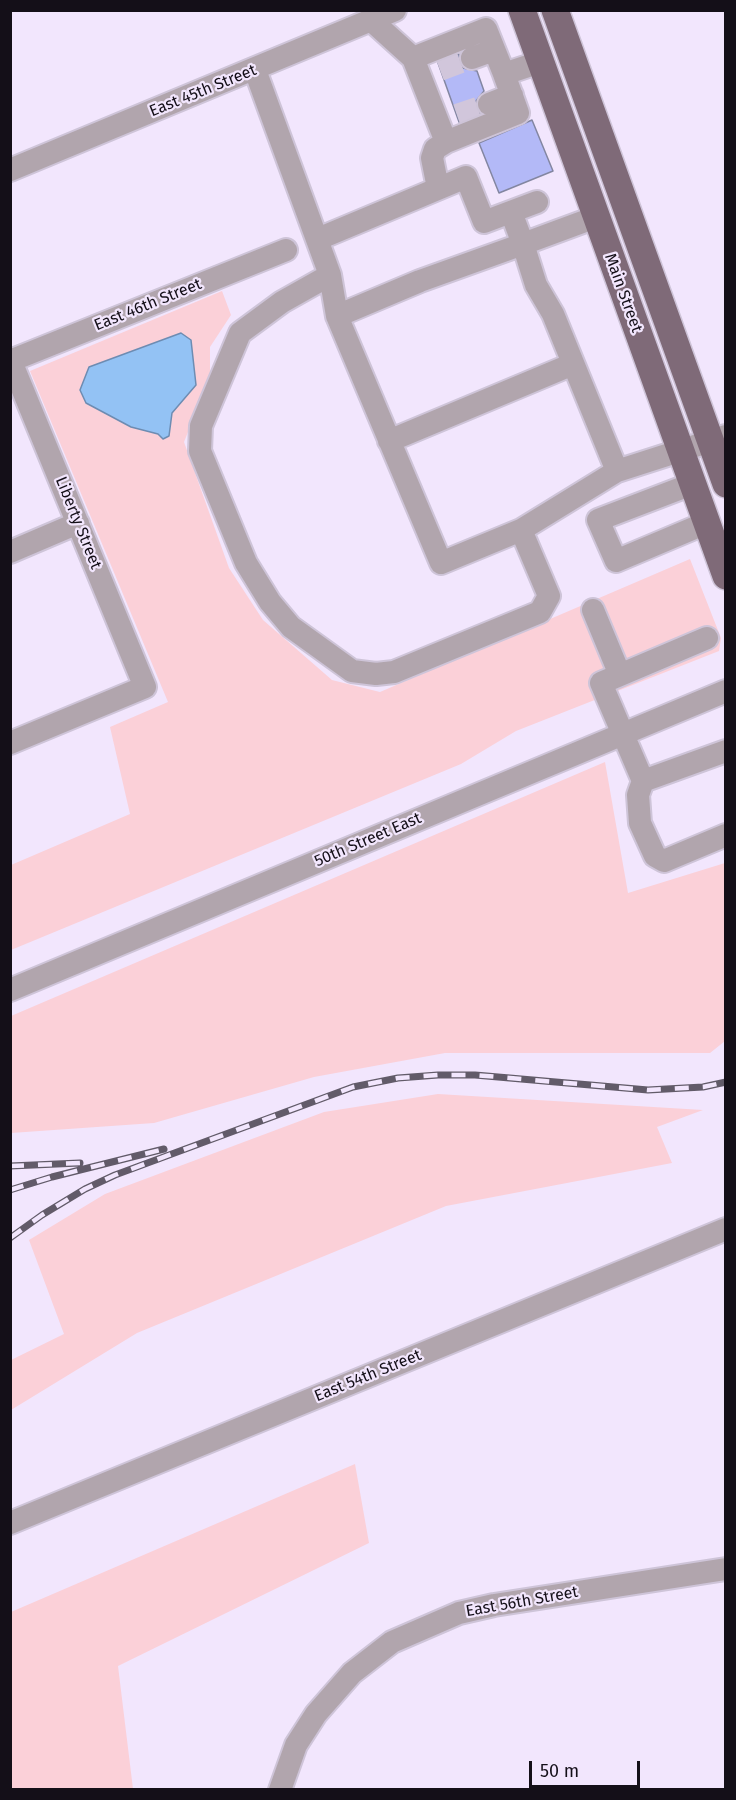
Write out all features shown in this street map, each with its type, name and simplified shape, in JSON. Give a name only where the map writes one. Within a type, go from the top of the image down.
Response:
[{"type":"main road","name":"Main Street","points":[[522,10],[726,576]]},
{"type":"main road","name":"Main Street","points":[[555,10],[718,438],[726,484]]},
{"type":"street","name":"East 45th Street","points":[[10,170],[395,10]]},
{"type":"street","points":[[371,20],[424,68],[447,126],[432,158],[438,189]]},
{"type":"street","points":[[424,68],[486,29],[518,113],[447,126]]},
{"type":"street","points":[[472,58],[494,50]]},
{"type":"street","points":[[489,104],[508,85],[540,62]]},
{"type":"street","points":[[255,70],[318,238],[330,275],[337,316],[441,563],[521,530],[617,471],[718,438]]},
{"type":"street","points":[[318,238],[466,177],[484,222],[537,202]]},
{"type":"street","points":[[511,212],[536,285],[553,314],[617,471]]},
{"type":"street","points":[[337,316],[420,281],[596,217]]},
{"type":"street","name":"East 46th Street","points":[[11,360],[286,250]]},
{"type":"street","points":[[330,275],[282,302],[240,333],[201,426],[200,452],[246,563],[270,602],[291,627],[352,671],[376,674],[394,672],[540,612],[549,596],[521,530]]},
{"type":"street","name":"Liberty Street","points":[[10,743],[145,687],[11,360]]},
{"type":"street","points":[[389,441],[573,363]]},
{"type":"street","points":[[692,484],[598,519],[616,561],[706,524]]},
{"type":"street","points":[[10,552],[78,523]]},
{"type":"street","points":[[593,610],[620,675]]},
{"type":"street","points":[[707,638],[601,683],[644,781],[638,795],[640,823],[655,856],[664,861],[726,835]]},
{"type":"street","name":"50th Street East","points":[[10,990],[726,691]]},
{"type":"street","points":[[644,781],[726,751]]},
{"type":"street","name":"East 54th Street","points":[[10,1523],[726,1229]]},
{"type":"street","name":"East 56th Street","points":[[280,1790],[296,1745],[316,1714],[352,1673],[392,1642],[459,1613],[494,1605],[726,1569]]},
{"type":"shaded area","points":[[222,291],[231,315],[210,347],[210,377],[184,442],[229,568],[263,620],[332,680],[380,692],[690,559],[721,638],[719,651],[516,731],[461,764],[11,950],[11,865],[130,814],[110,727],[168,702],[30,371]],"holes":[[[196,385],[172,413],[169,436],[163,439],[158,434],[131,427],[86,403],[80,390]]]},
{"type":"shaded area","points":[[605,762],[628,893],[725,863],[725,1041],[710,1053],[445,1053],[314,1077],[154,1123],[11,1133],[11,1016]]},
{"type":"shaded area","points":[[438,1094],[703,1110],[657,1127],[672,1163],[446,1206],[137,1333],[11,1410],[11,1360],[64,1334],[29,1240],[105,1194],[324,1112]]},
{"type":"shaded area","points":[[355,1464],[369,1543],[118,1666],[133,1789],[11,1789],[11,1612]]},
{"type":"water","points":[[181,333],[191,340],[196,385],[172,413],[169,436],[163,439],[158,434],[131,427],[86,403],[80,390],[89,367]]},
{"type":"building","points":[[459,54],[459,62],[463,68],[477,71],[484,91],[476,101],[480,114],[459,122],[438,63]]},
{"type":"building","points":[[532,120],[553,171],[499,193],[479,143]]},
{"type":"tunnel","points":[[440,70],[472,58]]},
{"type":"tunnel","points":[[457,115],[489,104]]},
{"type":"railway","points":[[10,1238],[85,1189],[115,1175],[353,1087],[398,1078],[438,1075],[475,1075],[648,1090],[703,1087],[726,1082]]},
{"type":"railway","points":[[10,1190],[164,1149]]},
{"type":"railway","points":[[10,1166],[80,1163]]}]
